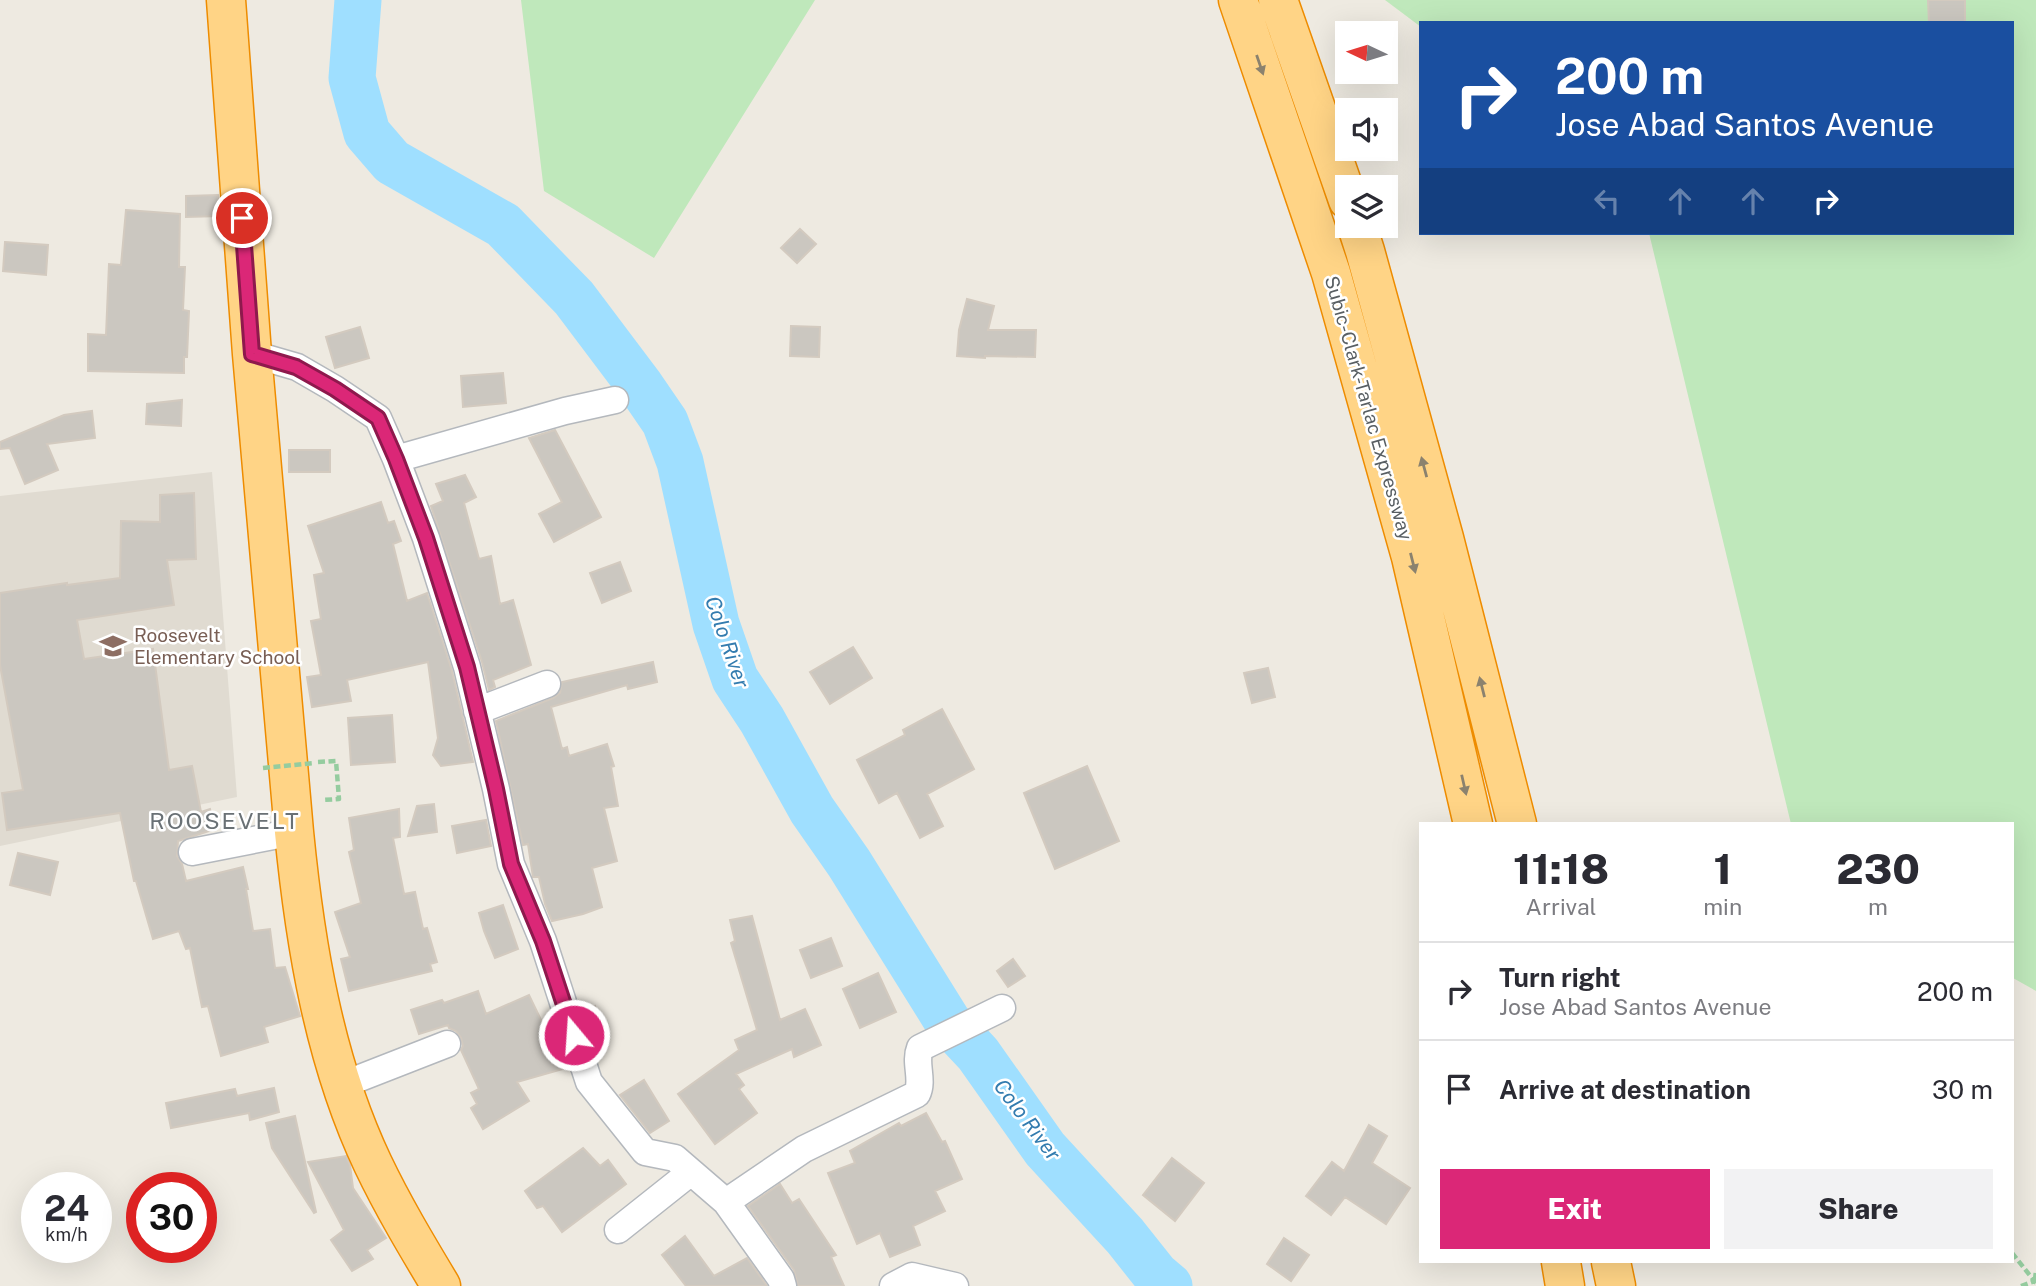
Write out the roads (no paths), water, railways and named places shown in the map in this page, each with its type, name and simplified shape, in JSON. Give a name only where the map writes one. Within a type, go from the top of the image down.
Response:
[{"type":"highway","points":[[226,0],[252,354],[294,832],[316,987],[342,1085],[372,1162],[404,1225],[441,1286]]},
{"type":"highway","name":"Subic-Clark-Tarlac Expressway","points":[[1238,0],[1331,273],[1411,557],[1473,822]]},
{"type":"highway","points":[[1278,0],[1339,175]]},
{"type":"highway","name":"Subic-Clark-Tarlac Expressway","points":[[1361,238],[1440,525],[1516,822]]},
{"type":"highway","points":[[1561,1263],[1565,1286]]},
{"type":"highway","points":[[1611,1263],[1616,1286]]},
{"type":"street","points":[[252,354],[296,367],[378,418],[430,551],[467,667],[511,864],[543,941],[589,1082],[645,1152],[675,1158],[726,1202],[781,1279],[783,1286]]},
{"type":"street","points":[[396,459],[565,411],[615,400]]},
{"type":"street","points":[[477,710],[547,684]]},
{"type":"street","points":[[192,852],[294,832]]},
{"type":"street","points":[[726,1202],[804,1149],[917,1094],[920,1089],[917,1057],[920,1048],[996,1011]]},
{"type":"street","points":[[342,1085],[447,1044]]},
{"type":"street","points":[[618,1230],[691,1172]]},
{"type":"street","points":[[893,1286],[912,1276],[955,1286]]},
{"type":"waterway","name":"Colo River","points":[[358,0],[352,78],[367,133],[392,162],[503,225],[574,298],[641,387],[665,422],[680,462],[716,624],[735,679],[762,720],[812,810],[849,863],[948,1022],[978,1054],[1045,1149],[1125,1236],[1156,1275],[1169,1286]]},
{"type":"place","name":"Roosevelt Elementary School","points":[[113,646]]},
{"type":"district","name":"ROOSEVELT","points":[[225,821]]}]
